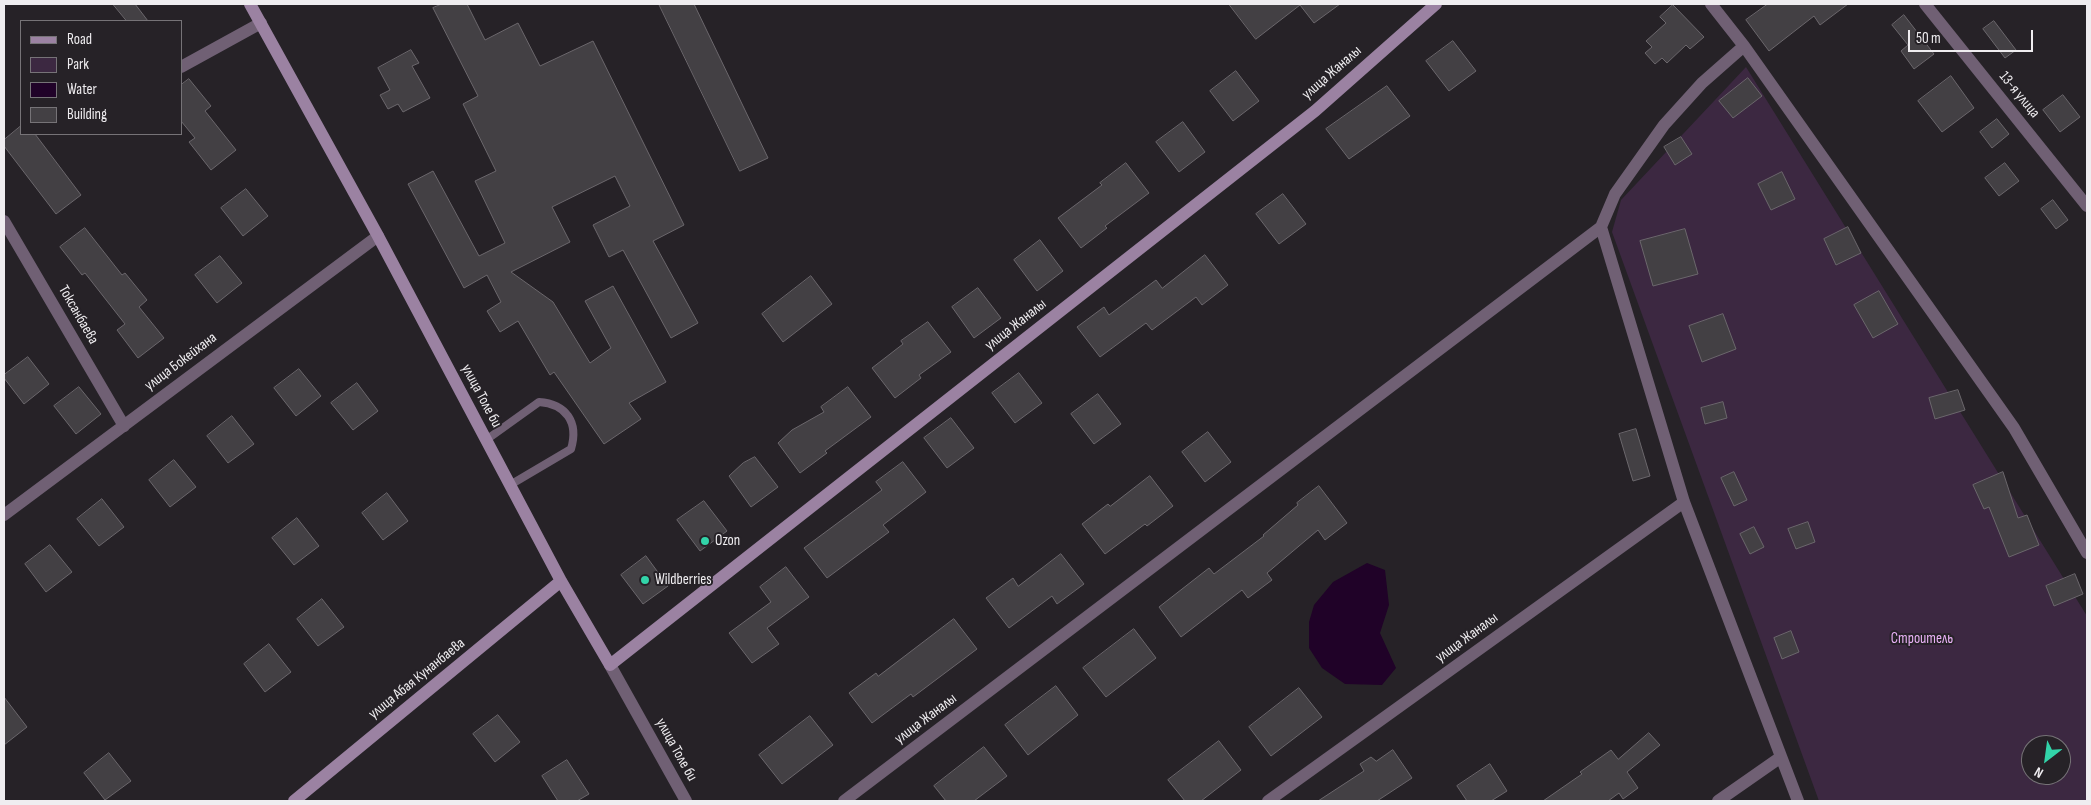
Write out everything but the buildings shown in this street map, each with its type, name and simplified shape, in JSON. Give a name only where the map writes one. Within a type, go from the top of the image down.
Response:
[{"type":"street","name":"улица Толе би","points":[[250,4],[378,236],[561,581],[686,801]]},
{"type":"street","name":"улица Жаналы","points":[[610,665],[1315,110],[1436,4]]},
{"type":"street","points":[[1711,4],[1744,46],[2014,428],[2087,553]]},
{"type":"street","name":"13-я улица","points":[[1925,4],[2087,206]]},
{"type":"street","points":[[182,66],[261,23]]},
{"type":"street","points":[[1744,46],[1702,83],[1664,125],[1615,194],[1601,227],[1684,502],[1798,801]]},
{"type":"street","name":"Токсанбаева","points":[[4,221],[124,426]]},
{"type":"street","name":"улица Жаналы","points":[[844,801],[1601,227]]},
{"type":"street","name":"улица Бокейхана","points":[[4,515],[378,236]]},
{"type":"street","name":"улица Жаналы","points":[[1268,801],[1684,502]]},
{"type":"street","name":"улица Абая Кунанбаева","points":[[294,801],[561,581]]},
{"type":"street","points":[[1718,801],[1781,756]]},
{"type":"lane","points":[[486,440],[539,402],[554,403],[571,418],[574,437],[571,449],[510,485]]},
{"type":"green space","name":"Строитель","points":[[1746,67],[2087,616],[2087,801],[1819,801],[1612,232],[1621,200]]},
{"type":"water","points":[[1367,563],[1385,570],[1389,605],[1380,633],[1396,668],[1382,685],[1345,684],[1322,668],[1309,648],[1309,622],[1314,605],[1333,582]]},
{"type":"place","name":"Ozon","points":[[705,541]]},
{"type":"place","name":"Wildberries","points":[[645,580]]}]
